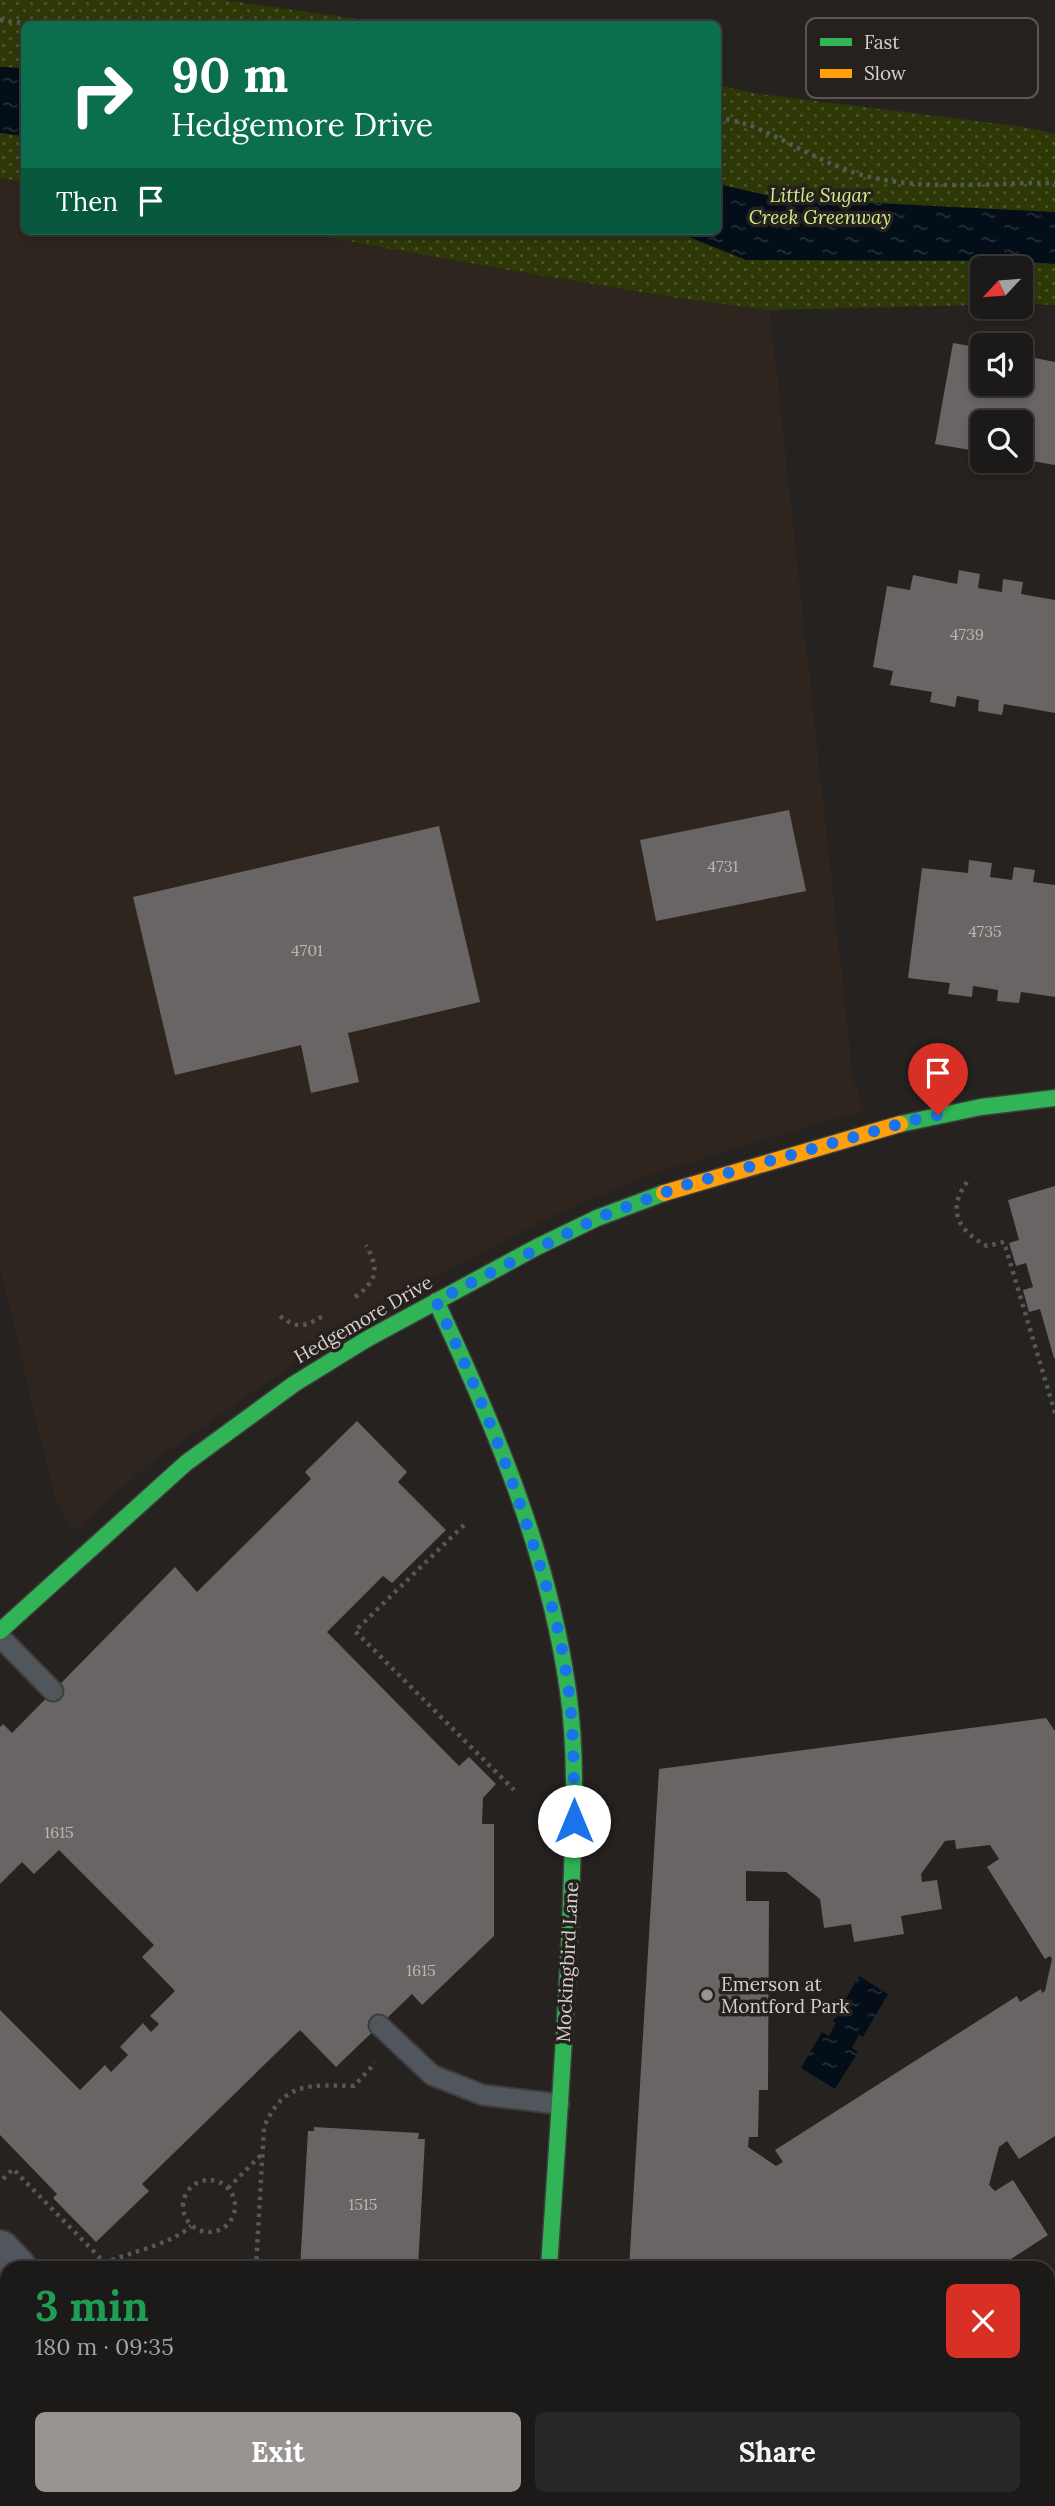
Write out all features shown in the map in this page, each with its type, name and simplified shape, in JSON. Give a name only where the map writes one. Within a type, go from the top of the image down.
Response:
[{"type":"street","name":"Hedgemore Drive","points":[[0,1630],[186,1463],[294,1384],[436,1301],[597,1218],[682,1186],[917,1119],[981,1107],[1055,1098]]},
{"type":"street","name":"Mockingbird Lane","points":[[436,1301],[485,1408],[520,1504],[557,1627],[569,1693],[574,1759],[574,1821],[549,2261]]},
{"type":"lane","points":[[0,1637],[54,1691]]},
{"type":"lane","points":[[379,2025],[432,2075],[483,2095],[559,2104]]},
{"type":"path","points":[[0,20],[21,23]]},
{"type":"path","points":[[721,118],[752,126],[861,175],[937,185],[1055,183]]},
{"type":"path","points":[[967,1182],[959,1193],[955,1207],[960,1224],[973,1239],[987,1246],[1004,1242],[1055,1413]]},
{"type":"path","points":[[348,1301],[359,1295],[373,1279],[376,1263],[366,1245]]},
{"type":"path","points":[[280,1316],[296,1326],[307,1325],[328,1313]]},
{"type":"path","points":[[464,1525],[355,1631],[514,1790]]},
{"type":"path","points":[[256,2261],[264,2127],[271,2110],[282,2097],[313,2085],[355,2086],[381,2057]]},
{"type":"path","points":[[228,2188],[263,2154]]},
{"type":"path","points":[[3,2179],[13,2169],[104,2261]]},
{"type":"path","points":[[205,2180],[221,2183],[228,2188],[233,2195],[235,2213],[224,2228],[208,2233],[191,2226],[183,2211],[185,2194],[190,2188],[205,2180]]},
{"type":"path","points":[[111,2261],[172,2239],[191,2226]]},
{"type":"shaded area","points":[[0,178],[21,182],[21,235],[314,235],[677,298],[770,310],[853,1078],[864,1110],[654,1173],[543,1220],[445,1272],[347,1328],[154,1460],[73,1531],[56,1504],[0,1268]]},
{"type":"green space","points":[[0,0],[225,0],[371,21],[21,21],[21,182],[0,178]]},
{"type":"green space","name":"Little Sugar Creek Greenway","points":[[721,86],[753,93],[1024,127],[1055,134],[1055,305],[1033,304],[1033,256],[970,256],[970,305],[770,310],[677,298],[314,235],[721,235]]},
{"type":"water","points":[[0,67],[21,68],[21,136],[0,133]]},
{"type":"water","points":[[721,185],[780,198],[1055,212],[1055,264],[1033,263],[1033,256],[970,256],[970,261],[746,260],[682,235],[721,235]]},
{"type":"water","points":[[859,1976],[888,1994],[863,2037],[859,2035],[852,2048],[858,2052],[835,2089],[801,2068],[822,2032],[829,2036],[836,2023],[833,2021]]},
{"type":"building","points":[[953,343],[970,346],[970,396],[1033,396],[1033,358],[1055,362],[1055,465],[1033,461],[1033,410],[970,410],[970,450],[935,444]]},
{"type":"building","points":[[959,570],[980,574],[978,588],[1002,592],[1003,579],[1023,582],[1021,594],[1055,600],[1055,713],[1004,704],[1002,715],[978,711],[979,700],[957,696],[955,707],[930,702],[932,692],[890,685],[893,671],[873,667],[887,586],[910,590],[913,575],[957,584]]},
{"type":"building","points":[[789,810],[806,891],[656,921],[640,840]]},
{"type":"building","points":[[439,826],[480,1002],[348,1033],[359,1082],[311,1093],[301,1045],[175,1075],[133,897]]},
{"type":"building","points":[[969,860],[992,863],[990,877],[1012,880],[1014,867],[1035,870],[1033,882],[1055,885],[1055,997],[1021,992],[1019,1003],[997,1001],[998,990],[973,986],[972,997],[948,994],[950,983],[908,978],[922,868],[968,873]]},
{"type":"building","points":[[1055,1186],[1054,1358],[1040,1309],[1029,1312],[1023,1290],[1033,1287],[1026,1263],[1016,1266],[1009,1243],[1019,1240],[1008,1200]]},
{"type":"building","points":[[357,1421],[407,1472],[398,1482],[446,1530],[392,1583],[383,1576],[327,1632],[459,1766],[469,1757],[496,1784],[483,1798],[482,1824],[494,1824],[494,1936],[422,2005],[412,1994],[336,2067],[300,2030],[142,2184],[149,2191],[96,2242],[53,2198],[57,2194],[0,2135],[0,2010],[80,2090],[105,2065],[111,2072],[128,2055],[120,2047],[143,2023],[151,2032],[159,2024],[150,2016],[175,1991],[142,1957],[154,1945],[59,1850],[34,1874],[22,1862],[0,1884],[0,1727],[3,1724],[12,1733],[175,1567],[197,1592],[311,1479],[305,1472]]},
{"type":"building","name":"Emerson at Montford Park","points":[[1046,1718],[1055,1731],[1055,2136],[1019,2159],[1007,2141],[999,2147],[989,2185],[995,2191],[1013,2180],[1048,2235],[1008,2261],[629,2261],[659,1769]],"holes":[[[955,1840],[956,1849],[990,1845],[999,1859],[987,1867],[1045,1959],[1050,1956],[1052,1959],[1045,1991],[1042,1993],[1041,1989],[1020,2002],[1017,1996],[775,2150],[783,2162],[776,2166],[748,2147],[749,2137],[758,2137],[759,2090],[768,2090],[769,1901],[746,1901],[746,1871],[786,1872],[820,1899],[824,1928],[851,1924],[854,1942],[904,1934],[901,1916],[942,1909],[937,1880],[922,1882],[921,1874],[945,1841]]]},
{"type":"building","points":[[314,2127],[419,2133],[418,2139],[425,2139],[418,2261],[300,2261],[308,2131],[314,2131]]},
{"type":"traffic: fast","points":[[900,1124],[981,1107],[1055,1098]]},
{"type":"traffic: fast","points":[[0,1631],[186,1463],[294,1384],[367,1339],[537,1247],[597,1218],[664,1193]]},
{"type":"traffic: fast","points":[[436,1301],[517,1491],[548,1590],[568,1691],[574,1797],[571,1903],[549,2261]]},
{"type":"traffic: slow","points":[[664,1193],[900,1124]]},
{"type":"place","name":"Emerson at Montford Park","points":[[707,1995]]},
{"type":"route","points":[[574,1821],[569,1693],[557,1627],[525,1517],[502,1451],[436,1301],[597,1218],[682,1186],[836,1141],[938,1115]]}]
